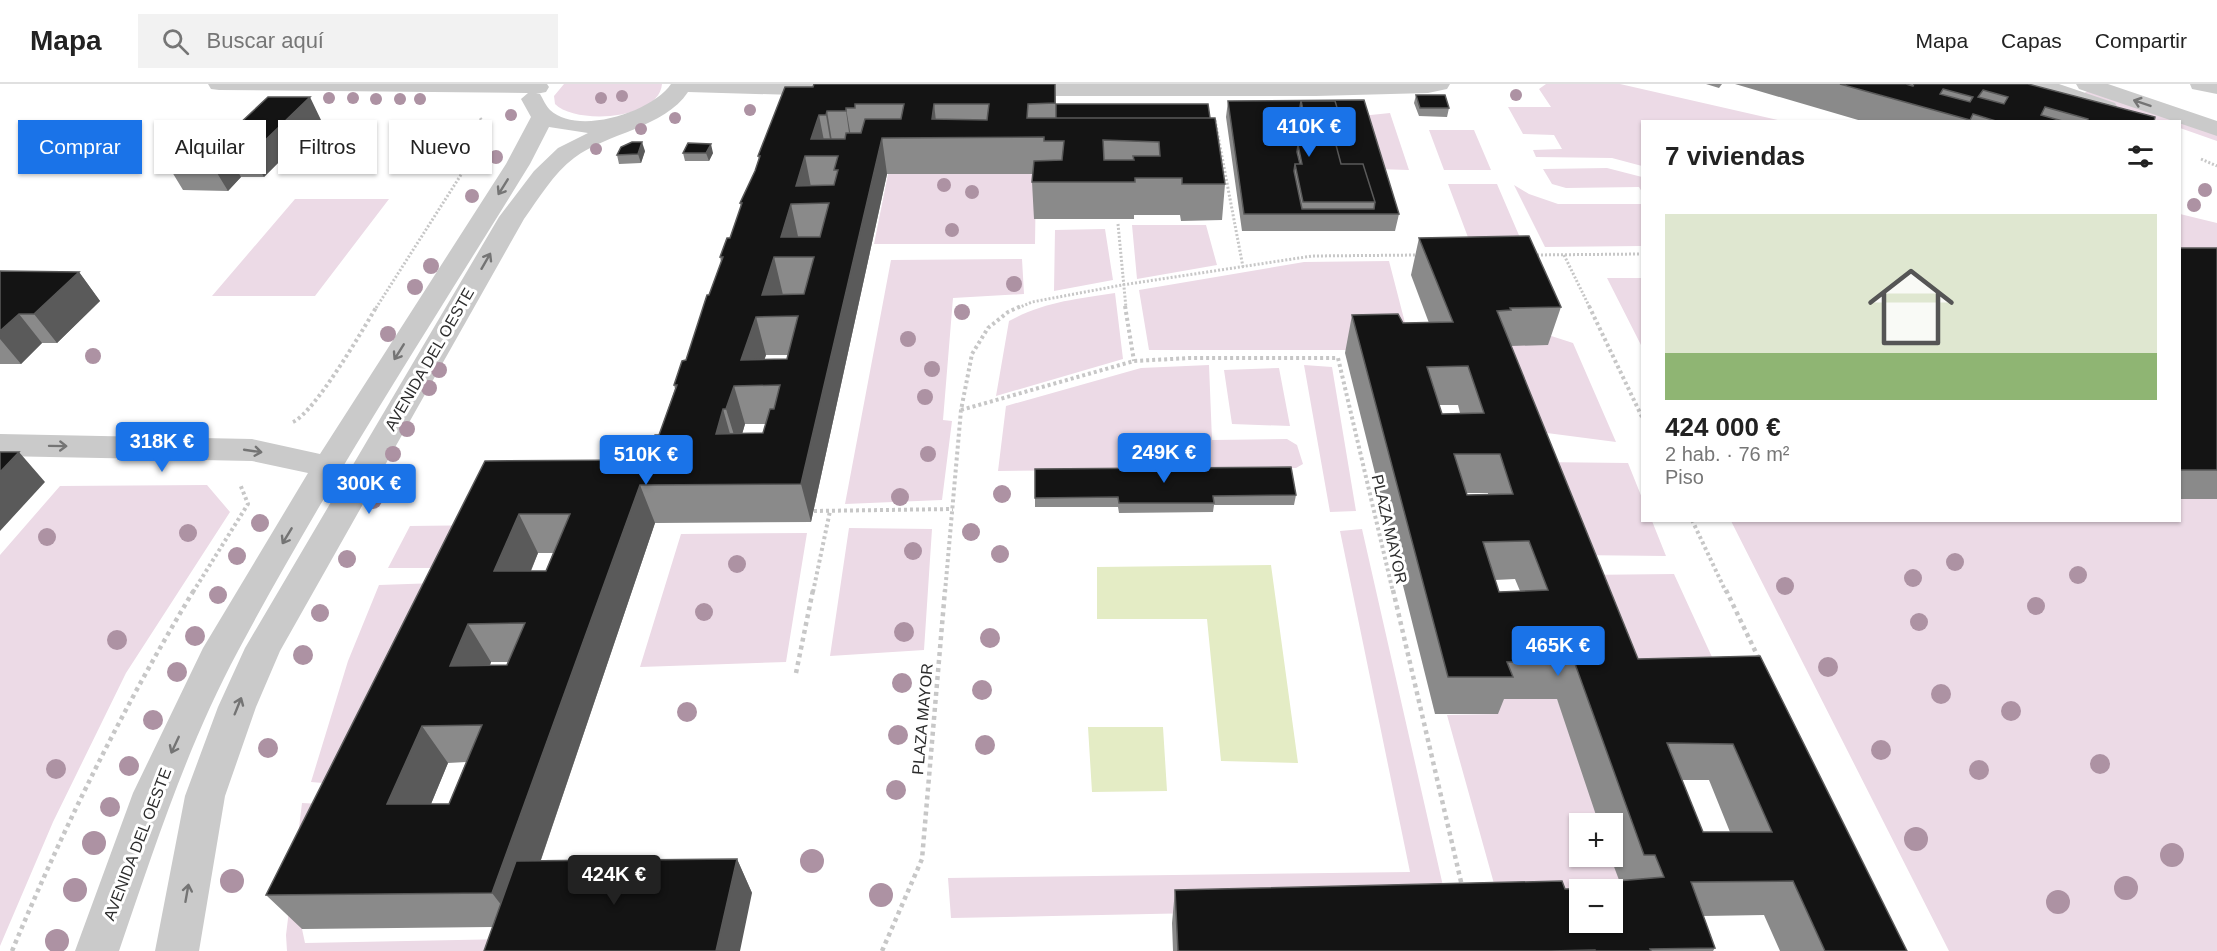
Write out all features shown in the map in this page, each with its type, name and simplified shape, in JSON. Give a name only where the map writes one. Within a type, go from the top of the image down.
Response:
[{"type":"street","points":[[219,84],[465,87],[541,96],[576,126],[616,124],[635,119],[666,105],[678,95],[682,85],[855,89]]},
{"type":"street","points":[[992,89],[1015,86],[1190,86],[1316,89],[1439,84]]},
{"type":"street","points":[[2038,84],[2138,120]]},
{"type":"street","points":[[2087,84],[2217,129]]},
{"type":"street","points":[[666,105],[810,87]]},
{"type":"street","name":"AVENIDA DEL OESTE","points":[[97,951],[153,793],[211,669],[328,467],[518,164],[541,96]]},
{"type":"street","name":"AVENIDA DEL OESTE","points":[[177,951],[205,796],[237,707],[263,648],[512,217],[543,176],[566,153],[635,119]]},
{"type":"street","points":[[2181,134],[2217,147]]},
{"type":"street","points":[[0,445],[252,450],[328,467]]},
{"type":"lane","points":[[2198,85],[2217,89]]},
{"type":"path","points":[[12,951],[40,880],[127,704],[189,595],[248,504],[237,476],[252,450],[264,433],[302,418],[336,371],[480,145],[484,123],[473,111],[452,102],[465,87]]},
{"type":"path","points":[[1215,118],[1243,267]]},
{"type":"path","points":[[1118,224],[1122,285],[1134,361]]},
{"type":"path","name":"PLAZA MAYOR","points":[[882,951],[922,859],[961,410],[972,354],[988,328],[1008,312],[1032,302],[1122,285],[1312,256],[1431,255]]},
{"type":"path","points":[[1526,255],[1641,255]]},
{"type":"path","points":[[1564,255],[1641,415]]},
{"type":"path","name":"PLAZA MAYOR","points":[[961,410],[1134,361],[1190,358],[1338,358],[1464,892]]},
{"type":"path","points":[[814,511],[953,509]]},
{"type":"path","points":[[796,673],[830,511]]},
{"type":"path","points":[[1693,522],[1760,660]]},
{"type":"shaded area","points":[[564,84],[662,84],[657,96],[647,105],[632,112],[597,116],[566,111],[555,104],[554,96]]},
{"type":"shaded area","points":[[1546,84],[1620,84],[1778,120],[1641,120],[1641,166],[1612,158],[1536,157],[1533,150],[1562,149],[1554,135],[1523,134],[1508,107],[1551,107],[1539,89]]},
{"type":"shaded area","points":[[2091,88],[2217,130],[2217,141],[2181,128],[2181,120],[2157,120],[2082,95]]},
{"type":"shaded area","points":[[1390,113],[1409,170],[1377,169],[1361,116]]},
{"type":"shaded area","points":[[1429,130],[1474,130],[1491,170],[1444,170]]},
{"type":"shaded area","points":[[1607,168],[1641,177],[1641,190],[1639,187],[1566,188],[1552,184],[1543,169]]},
{"type":"shaded area","points":[[888,174],[1036,174],[1035,244],[874,244]]},
{"type":"shaded area","points":[[1448,184],[1497,184],[1524,247],[1472,248]]},
{"type":"shaded area","points":[[1514,185],[1529,194],[1558,204],[1641,204],[1641,246],[1545,247]]},
{"type":"shaded area","points":[[295,199],[389,199],[315,296],[212,296]]},
{"type":"shaded area","points":[[2181,214],[2217,223],[2217,258],[2181,258]]},
{"type":"shaded area","points":[[1132,225],[1206,225],[1217,265],[1137,279]]},
{"type":"shaded area","points":[[1105,229],[1113,280],[1054,291],[1055,230]]},
{"type":"shaded area","points":[[1022,259],[1024,294],[953,298],[943,420],[952,421],[942,500],[845,504],[891,260]]},
{"type":"shaded area","points":[[1389,261],[1412,350],[1149,350],[1139,290],[1304,262]]},
{"type":"shaded area","points":[[2181,277],[2217,277],[2217,951],[1949,951],[1732,522],[2181,522]]},
{"type":"shaded area","points":[[1607,278],[1641,278],[1641,345]]},
{"type":"shaded area","points":[[1115,293],[1123,359],[996,396],[1009,321],[1048,305]]},
{"type":"shaded area","points":[[1542,333],[1573,343],[1616,442],[1517,429],[1500,349]]},
{"type":"shaded area","points":[[1209,365],[1212,440],[1287,439],[1297,445],[1303,464],[1296,468],[998,471],[1006,406],[1141,368]]},
{"type":"shaded area","points":[[1304,365],[1332,367],[1356,511],[1330,512]]},
{"type":"shaded area","points":[[1279,368],[1290,426],[1232,424],[1224,370]]},
{"type":"shaded area","points":[[1538,462],[1628,463],[1641,496],[1641,522],[1652,522],[1666,556],[1574,555]]},
{"type":"shaded area","points":[[207,485],[230,512],[126,673],[53,822],[0,946],[0,555],[60,486]]},
{"type":"shaded area","points":[[492,525],[472,568],[388,568],[410,526]]},
{"type":"shaded area","points":[[849,528],[932,529],[924,650],[830,656]]},
{"type":"shaded area","points":[[1362,529],[1448,908],[951,918],[948,878],[1410,872],[1340,531]]},
{"type":"shaded area","points":[[807,533],[786,662],[640,667],[681,534]]},
{"type":"shaded area","points":[[1271,565],[1298,763],[1221,761],[1207,619],[1097,619],[1097,567]]},
{"type":"shaded area","points":[[1674,574],[1728,692],[1623,693],[1581,575]]},
{"type":"shaded area","points":[[466,582],[369,787],[311,782],[348,661],[379,585]]},
{"type":"shaded area","points":[[1492,699],[1557,699],[1602,813],[1569,813],[1569,867],[1618,867],[1641,911],[1623,898],[1623,879],[1569,879],[1569,894],[1503,916],[1447,715],[1497,714]]},
{"type":"shaded area","points":[[1088,727],[1163,727],[1167,791],[1092,792]]},
{"type":"shaded area","points":[[302,803],[360,806],[302,929],[305,943],[509,939],[505,951],[287,951],[286,935]]},
{"type":"building","points":[[814,84],[1055,84],[1055,103],[1028,104],[1027,118],[1215,118],[1225,184],[1182,184],[1182,178],[1135,178],[1135,182],[1032,182],[1034,161],[1062,160],[1064,141],[1044,141],[1044,137],[882,138],[801,484],[640,485],[492,893],[266,895],[485,461],[649,460],[654,448],[650,449],[655,435],[659,435],[677,385],[674,385],[682,361],[686,360],[707,295],[709,295],[723,257],[720,257],[727,238],[730,238],[742,203],[740,203],[755,171],[760,156],[758,156],[785,87],[813,87]],"holes":[[[855,104],[904,104],[901,119],[865,119],[861,133],[846,133],[845,139],[811,139],[819,115],[826,115],[827,111],[846,111],[846,108],[855,108]],[[934,104],[989,104],[987,120],[932,119]],[[1103,140],[1159,142],[1160,156],[1133,156],[1134,160],[1104,160]],[[805,156],[838,156],[834,170],[838,170],[834,185],[796,186]],[[829,203],[820,237],[781,237],[791,204]],[[774,257],[814,257],[804,294],[762,295]],[[798,316],[787,359],[741,360],[756,317]],[[780,385],[774,409],[770,409],[763,433],[716,434],[723,409],[726,409],[734,386]],[[519,514],[570,514],[546,571],[494,571]],[[525,623],[507,665],[450,666],[468,624]],[[482,725],[449,804],[387,804],[422,726]]]},
{"type":"building","points":[[1840,84],[1906,84],[1913,86],[1914,84],[2028,84],[2155,117],[2154,120],[2088,120],[2045,107],[2041,115],[2059,120],[1992,120],[1973,114],[1970,120]],"holes":[[[1943,89],[1973,97],[1970,102],[1940,94]],[[1983,90],[2008,97],[2004,104],[1978,97]]]},
{"type":"building","points":[[1416,95],[1445,95],[1449,108],[1420,108]]},
{"type":"building","points":[[268,97],[310,97],[286,120],[278,120],[278,128],[266,140],[266,120],[243,120]]},
{"type":"building","points":[[1364,100],[1399,214],[1244,214],[1228,101]],"holes":[[[1301,101],[1335,101],[1339,114],[1338,120],[1304,120],[1300,107]],[[1298,145],[1336,145],[1341,164],[1363,164],[1375,202],[1374,209],[1302,209],[1294,171],[1295,164],[1300,164]]]},
{"type":"building","points":[[1301,101],[1335,101],[1339,114],[1304,114]]},
{"type":"building","points":[[1056,104],[1208,104],[1210,118],[1056,118]]},
{"type":"building","points":[[632,142],[642,142],[638,154],[617,155],[621,147]]},
{"type":"building","points":[[688,143],[711,144],[706,153],[683,153]]},
{"type":"building","points":[[1298,145],[1336,145],[1341,164],[1363,164],[1375,202],[1303,202],[1295,164],[1302,164]]},
{"type":"building","points":[[1529,236],[1561,307],[1510,308],[1511,310],[1497,311],[1638,659],[1760,656],[1907,951],[1825,951],[1793,881],[1691,882],[1715,948],[1650,949],[1651,951],[1178,951],[1175,890],[1562,881],[1565,889],[1569,889],[1569,933],[1623,933],[1623,880],[1664,877],[1655,855],[1644,855],[1574,661],[1507,662],[1513,677],[1448,677],[1352,315],[1398,314],[1403,323],[1453,322],[1419,238]],"holes":[[[1468,366],[1484,413],[1442,414],[1427,367]],[[1454,454],[1500,454],[1513,494],[1467,495]],[[1529,541],[1548,590],[1499,592],[1483,542]],[[1667,743],[1733,744],[1772,832],[1703,832]]]},
{"type":"building","points":[[2181,248],[2217,248],[2217,470],[2181,470]]},
{"type":"building","points":[[0,271],[79,272],[34,314],[19,314],[0,331]]},
{"type":"building","points":[[0,452],[19,452],[0,472]]},
{"type":"building","points":[[1291,467],[1296,495],[1213,496],[1214,503],[1119,503],[1118,497],[1035,498],[1035,469]]},
{"type":"building","points":[[737,859],[716,951],[484,951],[516,861]]}]
